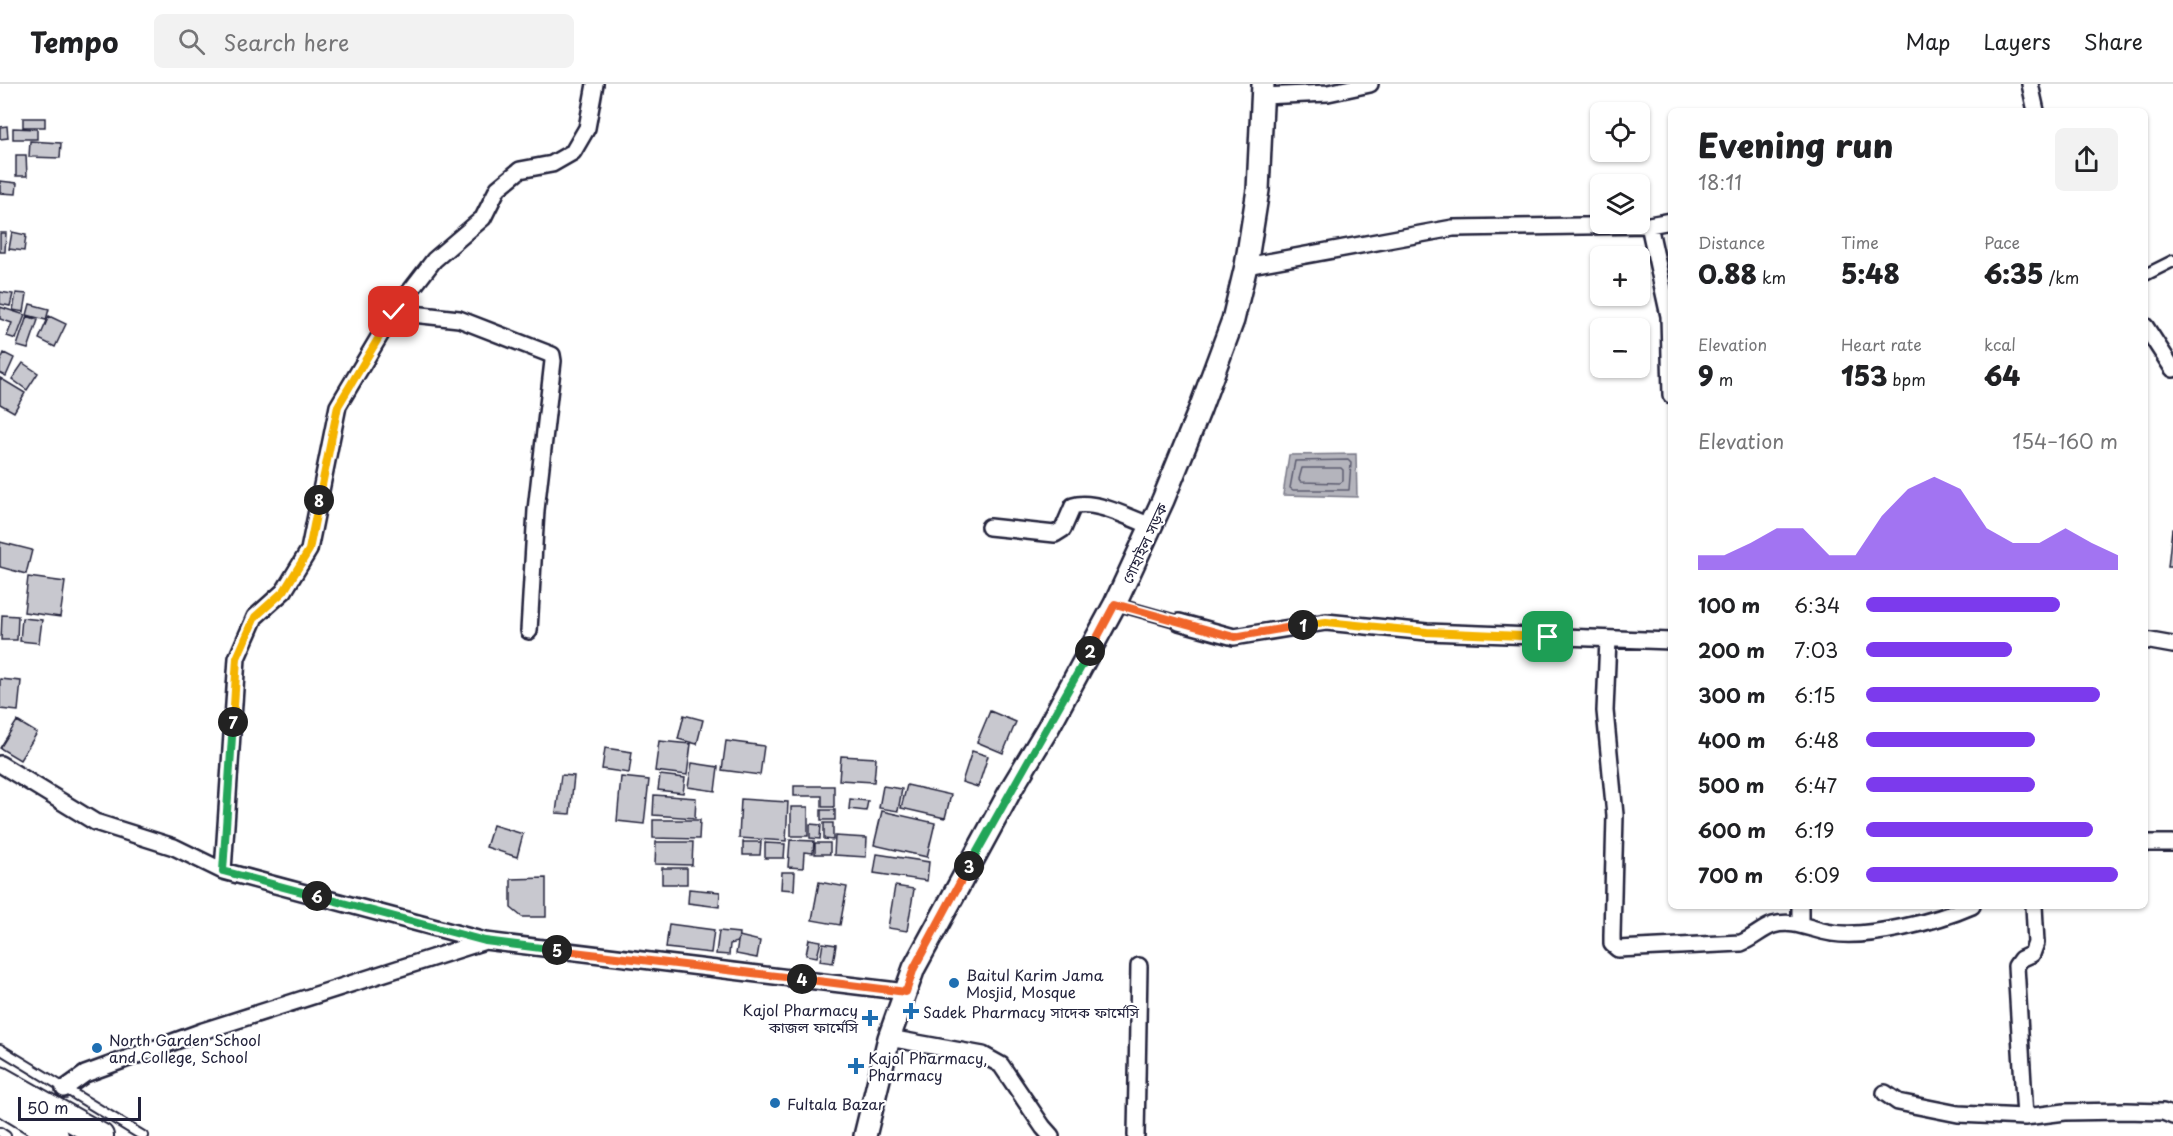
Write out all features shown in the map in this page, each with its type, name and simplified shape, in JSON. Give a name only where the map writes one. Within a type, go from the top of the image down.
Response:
[{"type":"highway","points":[[0,1079],[100,1136]]},
{"type":"highway","points":[[0,1102],[56,1136]]},
{"type":"main road","name":"গোহাইল সড়ক","points":[[865,1136],[889,1038],[914,968],[1012,786],[1048,728],[1115,604],[1164,500],[1221,353],[1233,320],[1246,266],[1258,190],[1263,90]]},
{"type":"street","points":[[223,871],[237,658],[255,617],[284,591],[309,550],[338,406],[394,312],[434,260],[483,218],[498,189],[520,170],[552,164],[573,152],[587,128],[595,84]]},
{"type":"street","points":[[1263,90],[1328,93],[1370,84]]},
{"type":"street","points":[[2030,84],[2035,108]]},
{"type":"street","points":[[1650,225],[1668,222]]},
{"type":"street","points":[[1246,266],[1453,228],[1590,226]]},
{"type":"street","points":[[1650,230],[1668,311]]},
{"type":"street","points":[[2148,274],[2173,261]]},
{"type":"street","points":[[394,312],[459,320],[552,355],[536,510],[529,631]]},
{"type":"street","points":[[2148,331],[2173,369]]},
{"type":"street","points":[[989,527],[1055,534],[1063,529],[1073,506],[1080,504],[1094,504],[1151,526]]},
{"type":"street","points":[[1115,604],[1234,637],[1326,622],[1427,632],[1668,641]]},
{"type":"street","points":[[1608,639],[1605,711],[1615,815],[1612,944],[1618,949],[1741,943],[1775,925],[1800,924],[1832,933],[1871,934],[1952,915],[1965,909]]},
{"type":"street","points":[[2148,641],[2173,645]]},
{"type":"street","points":[[0,764],[95,822],[174,847],[223,871],[485,941],[906,992]]},
{"type":"street","points":[[2148,843],[2173,843]]},
{"type":"street","points":[[1800,909],[1800,924]]},
{"type":"street","points":[[2025,1117],[2016,966],[2021,959],[2032,954],[2036,943],[2034,909]]},
{"type":"street","points":[[64,1089],[85,1074],[203,1031],[485,941]]},
{"type":"street","points":[[1137,1136],[1139,966]]},
{"type":"street","points":[[889,1038],[993,1058],[1001,1065],[1043,1128],[1051,1136]]},
{"type":"street","points":[[1885,1093],[1898,1102],[1958,1114],[2025,1117],[2065,1112],[2126,1111],[2163,1112],[2173,1116]]},
{"type":"lane","points":[[0,1049],[143,1136]]},
{"type":"lane","points":[[0,1132],[6,1136]]},
{"type":"water","points":[[1356,454],[1357,497],[1283,495],[1289,455]]},
{"type":"building","points":[[23,118],[45,118],[45,127],[23,127]]},
{"type":"building","points":[[7,126],[8,138],[0,139],[0,127]]},
{"type":"building","points":[[13,128],[37,129],[37,139],[13,139]]},
{"type":"building","points":[[30,141],[61,143],[60,158],[29,157]]},
{"type":"building","points":[[16,155],[26,155],[27,176],[16,176]]},
{"type":"building","points":[[0,181],[17,183],[16,194],[0,193]]},
{"type":"building","points":[[12,232],[26,235],[24,251],[9,249]]},
{"type":"building","points":[[0,233],[6,233],[5,252],[0,252]]},
{"type":"building","points":[[0,292],[13,294],[10,306],[0,304]]},
{"type":"building","points":[[16,293],[27,294],[24,312],[13,310]]},
{"type":"building","points":[[30,304],[49,309],[46,320],[27,315]]},
{"type":"building","points":[[0,307],[25,315],[16,339],[7,336],[12,323],[0,319]]},
{"type":"building","points":[[27,316],[38,320],[28,349],[17,346]]},
{"type":"building","points":[[49,316],[66,324],[55,347],[39,339]]},
{"type":"building","points":[[4,353],[14,358],[6,376],[0,373],[0,362]]},
{"type":"building","points":[[23,363],[38,373],[27,390],[12,379]]},
{"type":"building","points":[[0,378],[25,393],[14,412],[0,404]]},
{"type":"building","points":[[2172,529],[2173,567],[2168,567]]},
{"type":"building","points":[[0,542],[32,550],[26,574],[0,567]]},
{"type":"building","points":[[28,577],[65,582],[60,617],[24,612]]},
{"type":"building","points":[[2,615],[18,616],[17,640],[1,640]]},
{"type":"building","points":[[22,618],[42,620],[39,643],[20,641]]},
{"type":"building","points":[[0,679],[21,681],[18,711],[0,709]]},
{"type":"building","points":[[990,711],[1016,722],[1003,753],[977,742]]},
{"type":"building","points":[[684,715],[703,720],[697,744],[678,739]]},
{"type":"building","points":[[17,721],[37,733],[20,760],[0,748]]},
{"type":"building","points":[[659,741],[691,744],[687,775],[655,771]]},
{"type":"building","points":[[726,741],[764,746],[760,775],[722,770]]},
{"type":"building","points":[[605,748],[632,752],[629,773],[602,769]]},
{"type":"building","points":[[972,751],[988,756],[978,787],[962,782]]},
{"type":"building","points":[[841,756],[876,758],[874,782],[839,780]]},
{"type":"building","points":[[692,763],[718,767],[715,791],[688,787]]},
{"type":"building","points":[[561,775],[574,776],[570,814],[556,813]]},
{"type":"building","points":[[660,775],[685,778],[683,793],[658,790]]},
{"type":"building","points":[[621,777],[649,780],[644,824],[617,821]]},
{"type":"building","points":[[907,785],[951,795],[945,818],[901,808]]},
{"type":"building","points":[[794,786],[834,786],[834,807],[822,807],[822,796],[794,796]]},
{"type":"building","points":[[883,786],[902,789],[898,811],[879,808]]},
{"type":"building","points":[[654,795],[696,798],[695,818],[653,815]]},
{"type":"building","points":[[741,799],[788,802],[786,841],[739,838]]},
{"type":"building","points":[[850,799],[868,801],[866,811],[849,809]]},
{"type":"building","points":[[791,807],[808,807],[808,836],[791,836]]},
{"type":"building","points":[[821,810],[835,810],[835,820],[821,820]]},
{"type":"building","points":[[882,811],[935,823],[927,857],[874,845]]},
{"type":"building","points":[[653,820],[700,820],[699,839],[653,838]]},
{"type":"building","points":[[824,823],[833,823],[833,840],[824,839]]},
{"type":"building","points":[[810,824],[821,825],[820,839],[810,838]]},
{"type":"building","points":[[493,825],[523,834],[517,857],[486,847]]},
{"type":"building","points":[[835,836],[867,838],[866,857],[834,855]]},
{"type":"building","points":[[790,840],[814,841],[813,853],[804,852],[803,868],[788,867]]},
{"type":"building","points":[[656,842],[693,842],[692,865],[655,864]]},
{"type":"building","points":[[743,842],[761,842],[760,855],[743,855]]},
{"type":"building","points":[[765,843],[785,844],[784,858],[765,858]]},
{"type":"building","points":[[815,843],[830,843],[830,854],[815,854]]},
{"type":"building","points":[[877,854],[929,862],[927,881],[874,873]]},
{"type":"building","points":[[662,868],[687,868],[687,884],[662,884]]},
{"type":"building","points":[[782,872],[795,872],[794,890],[781,889]]},
{"type":"building","points":[[546,878],[546,917],[522,917],[511,908],[511,879]]},
{"type":"building","points":[[819,882],[847,887],[840,925],[812,920]]},
{"type":"building","points":[[895,886],[914,889],[907,931],[888,928]]},
{"type":"building","points":[[689,889],[720,892],[719,907],[688,903]]},
{"type":"building","points":[[669,924],[714,930],[711,953],[666,948]]},
{"type":"building","points":[[719,931],[739,933],[738,942],[730,944],[729,955],[716,954]]},
{"type":"building","points":[[739,936],[760,941],[757,958],[736,954]]},
{"type":"building","points":[[809,939],[821,941],[817,957],[806,955]]},
{"type":"building","points":[[823,943],[836,945],[833,963],[820,961]]},
{"type":"place","name":"Baitul Karim Jama Mosjid, Mosque","points":[[954,983]]},
{"type":"place","name":"Sadek Pharmacy সাদেক ফার্মেসি","points":[[911,1011]]},
{"type":"place","name":"Kajol Pharmacy কাজল ফার্মেসি","points":[[870,1018]]},
{"type":"place","name":"North Garden School and College, School","points":[[97,1048]]},
{"type":"place","name":"Kajol Pharmacy, Pharmacy","points":[[856,1066]]},
{"type":"place","name":"Fultala Bazar","points":[[775,1103]]},
{"type":"route","points":[[394,312],[338,406],[309,550],[284,591],[255,617],[237,658],[223,871],[485,941],[906,992],[914,968],[952,897],[1115,604],[1234,637],[1326,622],[1427,632],[1548,637]]}]
